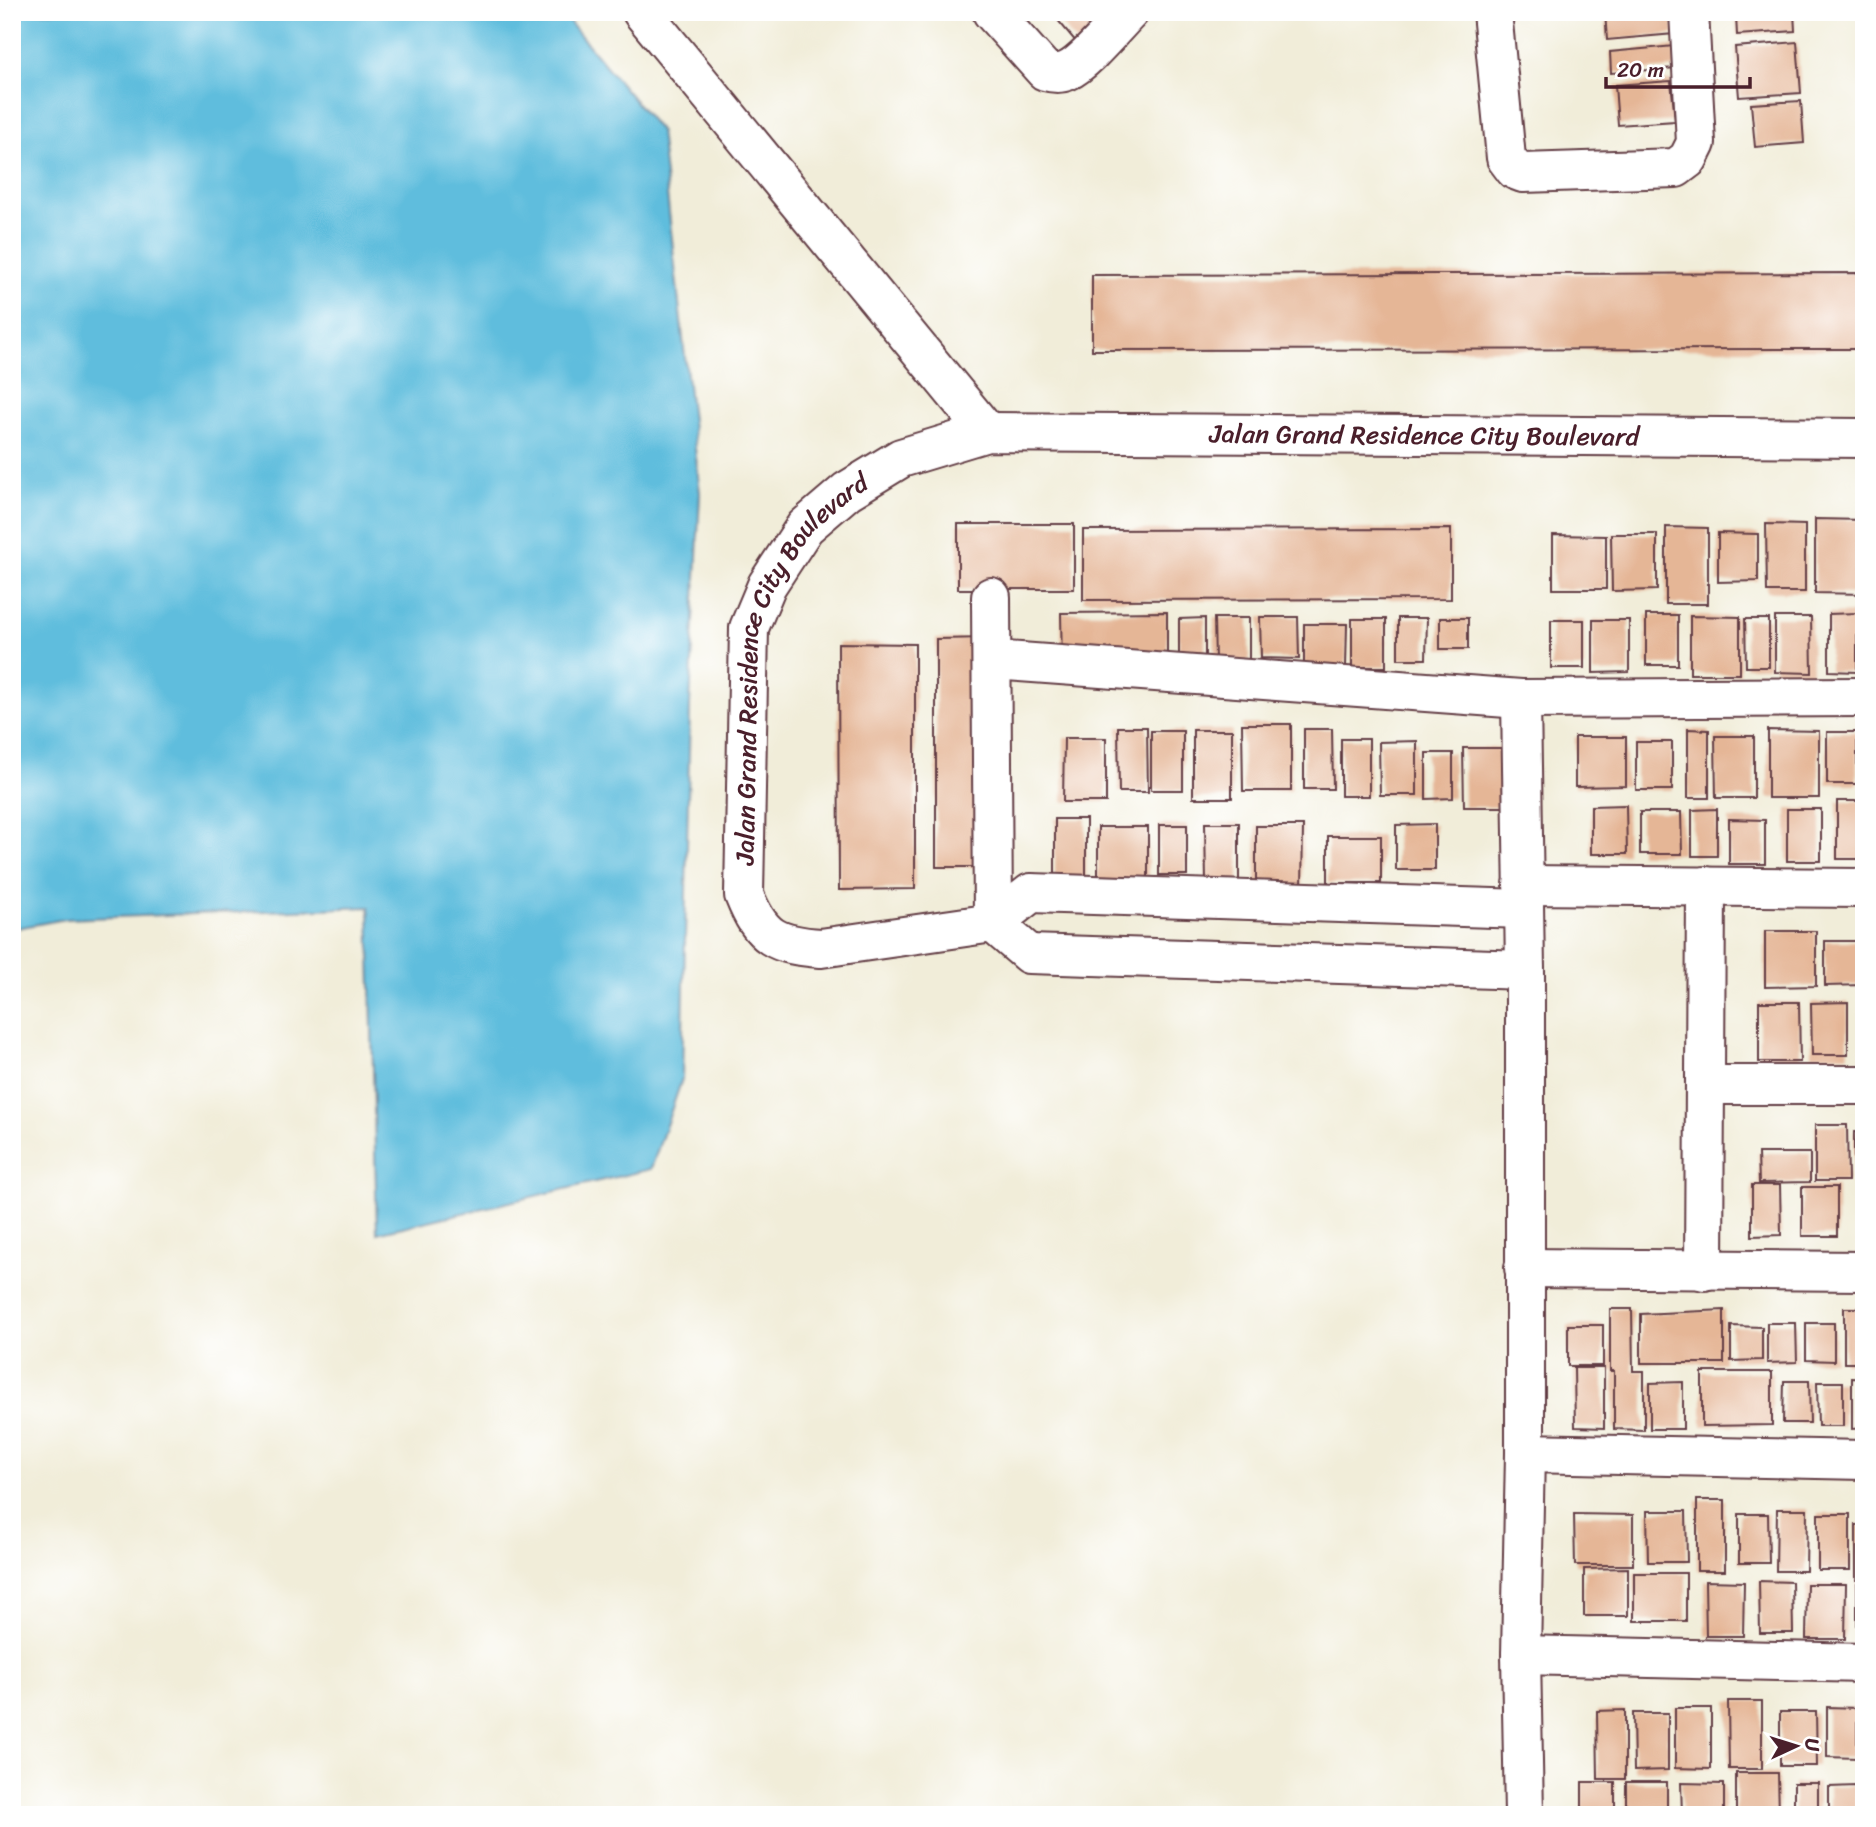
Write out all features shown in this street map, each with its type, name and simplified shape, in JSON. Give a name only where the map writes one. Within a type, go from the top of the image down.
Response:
[{"type":"street","points":[[642,12],[987,432]]},
{"type":"street","points":[[992,12],[1035,62],[1045,71],[1057,73],[1067,71],[1078,63],[1129,12]]},
{"type":"street","points":[[1492,12],[1506,158],[1515,170],[1523,173],[1676,168],[1688,159],[1696,143],[1689,12]]},
{"type":"street","name":"Jalan Grand Residence City Boulevard","points":[[993,923],[821,948],[792,947],[768,935],[752,916],[744,895],[749,628],[767,585],[805,527],[837,500],[901,457],[987,432],[1864,438]]},
{"type":"street","points":[[991,597],[993,923],[1028,954],[1525,970]]},
{"type":"street","points":[[993,660],[1521,699],[1864,697]]},
{"type":"street","points":[[1521,699],[1525,970],[1525,1453],[1521,1656],[1524,1815]]},
{"type":"street","points":[[993,923],[1031,893],[1524,897],[1706,886],[1864,888]]},
{"type":"street","points":[[1704,1271],[1706,886]]},
{"type":"street","points":[[1705,1085],[1864,1085]]},
{"type":"street","points":[[1524,1268],[1864,1271]]},
{"type":"street","points":[[1525,1453],[1864,1460]]},
{"type":"street","points":[[1521,1656],[1864,1663]]},
{"type":"water","points":[[12,12],[561,12],[660,131],[700,493],[690,705],[682,1079],[651,1169],[377,1233],[369,907],[65,919],[12,929]]},
{"type":"building","points":[[1051,12],[1117,12],[1082,49]]},
{"type":"building","points":[[1605,12],[1672,12],[1674,34],[1607,40]]},
{"type":"building","points":[[1794,12],[1795,31],[1737,35],[1736,16]]},
{"type":"building","points":[[1797,42],[1801,93],[1739,97],[1735,47]]},
{"type":"building","points":[[1674,46],[1676,68],[1611,73],[1610,52]]},
{"type":"building","points":[[1671,81],[1675,121],[1618,125],[1615,85]]},
{"type":"building","points":[[1801,101],[1804,143],[1755,147],[1751,104]]},
{"type":"building","points":[[1864,273],[1864,349],[1092,350],[1092,275]]},
{"type":"building","points":[[1815,519],[1864,520],[1864,594],[1815,593]]},
{"type":"building","points":[[958,524],[1074,524],[1074,589],[958,589]]},
{"type":"building","points":[[1766,524],[1805,525],[1805,592],[1767,592]]},
{"type":"building","points":[[1666,527],[1708,528],[1708,604],[1666,604]]},
{"type":"building","points":[[1451,529],[1451,599],[1083,600],[1083,530]]},
{"type":"building","points":[[1718,533],[1758,534],[1758,581],[1718,582]]},
{"type":"building","points":[[1611,534],[1657,534],[1657,590],[1612,591]]},
{"type":"building","points":[[1553,535],[1606,536],[1606,589],[1553,589]]},
{"type":"building","points":[[1167,612],[1167,665],[1062,665],[1061,613]]},
{"type":"building","points":[[1857,613],[1857,672],[1829,671],[1829,614]]},
{"type":"building","points":[[1646,615],[1678,615],[1678,665],[1646,665]]},
{"type":"building","points":[[1690,616],[1740,617],[1740,674],[1690,674]]},
{"type":"building","points":[[1260,617],[1298,617],[1299,659],[1261,658]]},
{"type":"building","points":[[1775,617],[1811,617],[1812,673],[1775,672]]},
{"type":"building","points":[[1205,618],[1205,663],[1179,662],[1179,619]]},
{"type":"building","points":[[1214,618],[1249,618],[1249,661],[1215,661]]},
{"type":"building","points":[[1398,618],[1427,618],[1426,659],[1398,659]]},
{"type":"building","points":[[1440,618],[1468,618],[1468,649],[1440,649]]},
{"type":"building","points":[[1352,619],[1386,619],[1386,667],[1352,667]]},
{"type":"building","points":[[1745,619],[1769,619],[1769,667],[1746,667]]},
{"type":"building","points":[[1551,620],[1584,620],[1584,668],[1551,668]]},
{"type":"building","points":[[1593,620],[1629,620],[1629,672],[1593,673]]},
{"type":"building","points":[[1304,624],[1347,624],[1346,667],[1304,667]]},
{"type":"building","points":[[989,638],[990,867],[936,867],[936,639]]},
{"type":"building","points":[[838,643],[915,644],[915,889],[839,890]]},
{"type":"building","points":[[1242,724],[1291,724],[1291,791],[1243,791]]},
{"type":"building","points":[[1118,727],[1147,727],[1148,792],[1119,792]]},
{"type":"building","points":[[1304,729],[1332,729],[1333,789],[1304,789]]},
{"type":"building","points":[[1688,729],[1709,730],[1709,798],[1688,798]]},
{"type":"building","points":[[1193,730],[1232,730],[1232,798],[1193,798]]},
{"type":"building","points":[[1768,730],[1819,731],[1819,798],[1768,798]]},
{"type":"building","points":[[1151,731],[1183,731],[1183,790],[1151,790]]},
{"type":"building","points":[[1827,732],[1857,732],[1857,784],[1827,784]]},
{"type":"building","points":[[1715,736],[1754,736],[1754,798],[1716,798]]},
{"type":"building","points":[[1575,737],[1626,737],[1626,786],[1575,787]]},
{"type":"building","points":[[1064,738],[1106,738],[1106,802],[1063,802]]},
{"type":"building","points":[[1341,739],[1369,739],[1369,796],[1341,796]]},
{"type":"building","points":[[1417,741],[1417,795],[1380,795],[1379,742]]},
{"type":"building","points":[[1636,742],[1672,742],[1672,790],[1636,790]]},
{"type":"building","points":[[1463,748],[1506,748],[1506,807],[1464,807]]},
{"type":"building","points":[[1426,753],[1453,753],[1453,798],[1426,799]]},
{"type":"building","points":[[1837,801],[1864,801],[1864,859],[1837,859]]},
{"type":"building","points":[[1626,805],[1627,854],[1591,854],[1591,806]]},
{"type":"building","points":[[1717,809],[1717,856],[1692,856],[1692,810]]},
{"type":"building","points":[[1787,809],[1821,809],[1821,861],[1787,861]]},
{"type":"building","points":[[1640,812],[1681,812],[1682,854],[1640,854]]},
{"type":"building","points":[[1055,819],[1086,819],[1086,880],[1055,880]]},
{"type":"building","points":[[1729,819],[1765,820],[1765,864],[1729,864]]},
{"type":"building","points":[[1205,823],[1239,823],[1239,882],[1206,882]]},
{"type":"building","points":[[1435,824],[1435,870],[1396,870],[1396,825]]},
{"type":"building","points":[[1159,825],[1187,825],[1187,875],[1159,875]]},
{"type":"building","points":[[1256,826],[1303,826],[1302,889],[1256,889]]},
{"type":"building","points":[[1098,827],[1148,827],[1148,885],[1098,885]]},
{"type":"building","points":[[1328,836],[1381,836],[1381,883],[1328,883]]},
{"type":"building","points":[[1765,931],[1816,931],[1816,986],[1765,987]]},
{"type":"building","points":[[1825,941],[1864,941],[1864,985],[1825,986]]},
{"type":"building","points":[[1759,1002],[1799,1002],[1800,1062],[1759,1062]]},
{"type":"building","points":[[1848,1002],[1848,1055],[1812,1055],[1811,1003]]},
{"type":"building","points":[[1815,1125],[1847,1125],[1848,1181],[1815,1181]]},
{"type":"building","points":[[1854,1132],[1864,1132],[1864,1186],[1854,1187]]},
{"type":"building","points":[[1758,1153],[1810,1153],[1810,1182],[1759,1183]]},
{"type":"building","points":[[1752,1185],[1780,1185],[1781,1235],[1752,1236]]},
{"type":"building","points":[[1802,1187],[1837,1187],[1837,1236],[1802,1236]]},
{"type":"building","points":[[1844,1308],[1864,1308],[1864,1363],[1844,1363]]},
{"type":"building","points":[[1610,1309],[1632,1309],[1633,1371],[1644,1371],[1644,1430],[1614,1429]]},
{"type":"building","points":[[1724,1310],[1724,1363],[1641,1363],[1641,1314]]},
{"type":"building","points":[[1767,1323],[1796,1323],[1797,1362],[1767,1363]]},
{"type":"building","points":[[1806,1323],[1834,1323],[1834,1361],[1806,1360]]},
{"type":"building","points":[[1568,1325],[1603,1325],[1603,1366],[1568,1366]]},
{"type":"building","points":[[1731,1326],[1762,1327],[1762,1360],[1731,1361]]},
{"type":"building","points":[[1574,1368],[1604,1368],[1604,1428],[1575,1427]]},
{"type":"building","points":[[1702,1372],[1772,1372],[1772,1425],[1702,1426]]},
{"type":"building","points":[[1852,1378],[1864,1379],[1864,1428],[1852,1429]]},
{"type":"building","points":[[1784,1381],[1809,1381],[1810,1423],[1783,1423]]},
{"type":"building","points":[[1683,1382],[1683,1429],[1650,1429],[1650,1383]]},
{"type":"building","points":[[1817,1382],[1843,1382],[1843,1426],[1818,1426]]},
{"type":"building","points":[[1697,1500],[1725,1500],[1725,1571],[1697,1571]]},
{"type":"building","points":[[1777,1509],[1807,1509],[1806,1571],[1776,1571]]},
{"type":"building","points":[[1647,1511],[1686,1511],[1687,1562],[1648,1562]]},
{"type":"building","points":[[1574,1514],[1633,1515],[1633,1565],[1575,1565]]},
{"type":"building","points":[[1739,1514],[1768,1514],[1769,1563],[1739,1563]]},
{"type":"building","points":[[1818,1514],[1850,1514],[1850,1570],[1818,1570]]},
{"type":"building","points":[[1856,1525],[1864,1525],[1864,1580],[1856,1580]]},
{"type":"building","points":[[1628,1568],[1628,1616],[1584,1616],[1584,1569]]},
{"type":"building","points":[[1634,1573],[1686,1573],[1686,1621],[1634,1621]]},
{"type":"building","points":[[1705,1581],[1744,1582],[1743,1636],[1706,1636]]},
{"type":"building","points":[[1759,1581],[1792,1582],[1793,1633],[1760,1633]]},
{"type":"building","points":[[1857,1583],[1864,1583],[1864,1637],[1857,1637]]},
{"type":"building","points":[[1807,1584],[1846,1584],[1845,1639],[1806,1639]]},
{"type":"building","points":[[1728,1701],[1762,1701],[1762,1769],[1729,1769]]},
{"type":"building","points":[[1827,1707],[1857,1708],[1857,1758],[1827,1757]]},
{"type":"building","points":[[1675,1708],[1711,1708],[1711,1769],[1675,1768]]},
{"type":"building","points":[[1625,1710],[1625,1779],[1598,1779],[1597,1711]]},
{"type":"building","points":[[1780,1712],[1816,1712],[1817,1766],[1780,1766]]},
{"type":"building","points":[[1633,1713],[1668,1713],[1668,1770],[1634,1771]]},
{"type":"building","points":[[1736,1773],[1778,1773],[1779,1815],[1736,1815]]},
{"type":"building","points":[[1582,1782],[1615,1782],[1615,1815],[1582,1815]]},
{"type":"building","points":[[1626,1782],[1667,1782],[1667,1815],[1626,1815]]},
{"type":"building","points":[[1681,1783],[1724,1784],[1724,1815],[1682,1815]]},
{"type":"building","points":[[1794,1783],[1818,1783],[1818,1815],[1794,1815]]},
{"type":"building","points":[[1856,1786],[1856,1815],[1829,1815],[1829,1787]]}]
